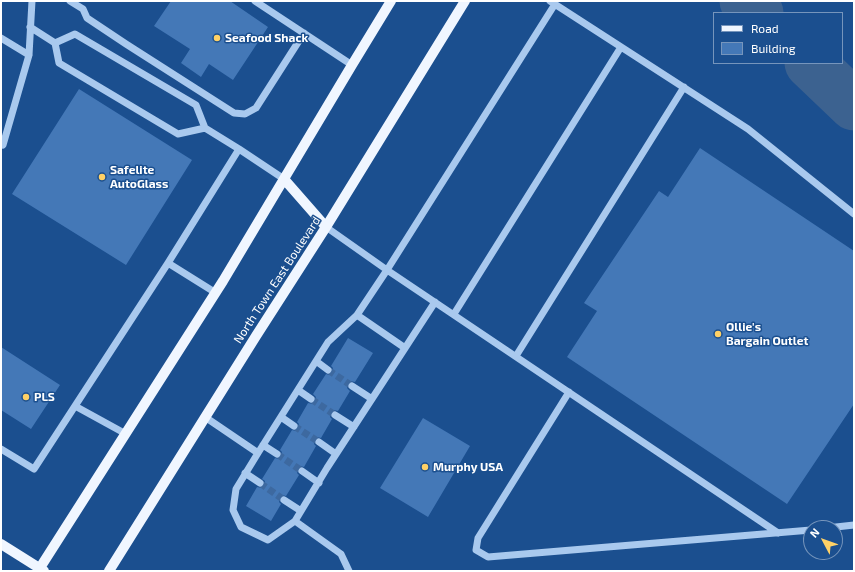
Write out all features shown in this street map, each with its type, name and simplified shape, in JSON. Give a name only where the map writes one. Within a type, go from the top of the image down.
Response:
[{"type":"main road","points":[[1,544],[40,570],[216,293],[391,1]]},
{"type":"main road","name":"North Town East Boulevard","points":[[109,571],[326,227],[465,1]]},
{"type":"main road","points":[[284,179],[326,227]]},
{"type":"lane","points":[[2,146],[29,55],[32,1]]},
{"type":"lane","points":[[70,1],[83,9],[87,18],[234,113],[245,114],[256,108],[304,33]]},
{"type":"lane","points":[[83,9],[87,1]]},
{"type":"lane","points":[[255,1],[352,65]]},
{"type":"lane","points":[[435,302],[336,454],[295,521],[268,540],[241,527],[232,510],[236,489],[328,342],[357,315],[387,270],[552,3],[748,129],[854,214]]},
{"type":"lane","points":[[30,27],[55,43],[59,62],[178,134],[205,128]]},
{"type":"lane","points":[[55,43],[75,34],[196,105],[205,128],[284,179]]},
{"type":"lane","points":[[1,38],[29,55]]},
{"type":"lane","points":[[454,314],[621,47]]},
{"type":"lane","points":[[516,356],[684,87]]},
{"type":"lane","points":[[1,449],[34,469],[168,263],[239,149]]},
{"type":"lane","points":[[326,227],[387,270],[778,533]]},
{"type":"lane","points":[[168,263],[216,293]]},
{"type":"lane","points":[[357,315],[405,348]]},
{"type":"lane","points":[[316,361],[328,370]]},
{"type":"lane","points":[[352,386],[372,399]]},
{"type":"lane","points":[[298,390],[311,399]]},
{"type":"lane","points":[[569,392],[478,538],[476,550],[488,557],[803,531]]},
{"type":"lane","points":[[75,406],[126,434]]},
{"type":"lane","points":[[335,415],[354,427]]},
{"type":"lane","points":[[205,417],[258,453]]},
{"type":"lane","points":[[281,417],[294,426]]},
{"type":"lane","points":[[319,442],[336,454]]},
{"type":"lane","points":[[263,445],[277,454]]},
{"type":"lane","points":[[302,471],[318,483]]},
{"type":"lane","points":[[246,473],[260,483]]},
{"type":"lane","points":[[284,500],[301,511]]},
{"type":"lane","points":[[295,521],[341,554],[349,571]]},
{"type":"lane","points":[[843,526],[854,525]]},
{"type":"building","name":"Seafood Shack","points":[[171,1],[230,1],[268,27],[233,80],[209,64],[201,77],[181,63],[190,49],[154,26]]},
{"type":"building","name":"Safelite AutoGlass","points":[[79,89],[192,160],[126,265],[12,194]]},
{"type":"building","name":"Ollie's Bargain Outlet","points":[[700,148],[854,251],[854,404],[787,504],[567,357],[597,311],[584,303],[659,191],[668,197]]},
{"type":"building","points":[[348,338],[373,353],[355,382],[350,381],[348,384],[347,388],[350,391],[338,411],[333,410],[331,413],[330,417],[332,419],[321,438],[317,437],[315,439],[314,444],[316,446],[304,467],[300,466],[298,468],[297,473],[299,475],[286,496],[282,495],[280,498],[279,502],[281,504],[271,521],[246,506],[257,487],[262,488],[264,485],[265,481],[262,479],[275,458],[279,459],[281,456],[282,452],[280,450],[292,430],[296,431],[298,428],[299,424],[297,422],[308,403],[313,404],[315,402],[316,397],[313,394],[326,374],[330,375],[332,373],[333,368],[331,366]]},
{"type":"building","name":"PLS","points":[[1,347],[60,385],[31,429],[1,410]]},
{"type":"building","name":"Murphy USA","points":[[423,418],[470,446],[428,517],[380,488]]},
{"type":"waterway","points":[[745,1],[757,12]]},
{"type":"waterway","points":[[811,64],[854,105]]},
{"type":"tunnel","points":[[328,370],[352,386]]},
{"type":"tunnel","points":[[311,399],[335,415]]},
{"type":"tunnel","points":[[294,426],[319,442]]},
{"type":"tunnel","points":[[277,454],[302,471]]},
{"type":"tunnel","points":[[260,483],[284,500]]},
{"type":"place","name":"Seafood Shack","points":[[217,38]]},
{"type":"place","name":"Safelite AutoGlass","points":[[102,177]]},
{"type":"place","name":"Ollie's Bargain Outlet","points":[[718,334]]},
{"type":"place","name":"PLS","points":[[26,397]]},
{"type":"place","name":"Murphy USA","points":[[425,467]]}]
